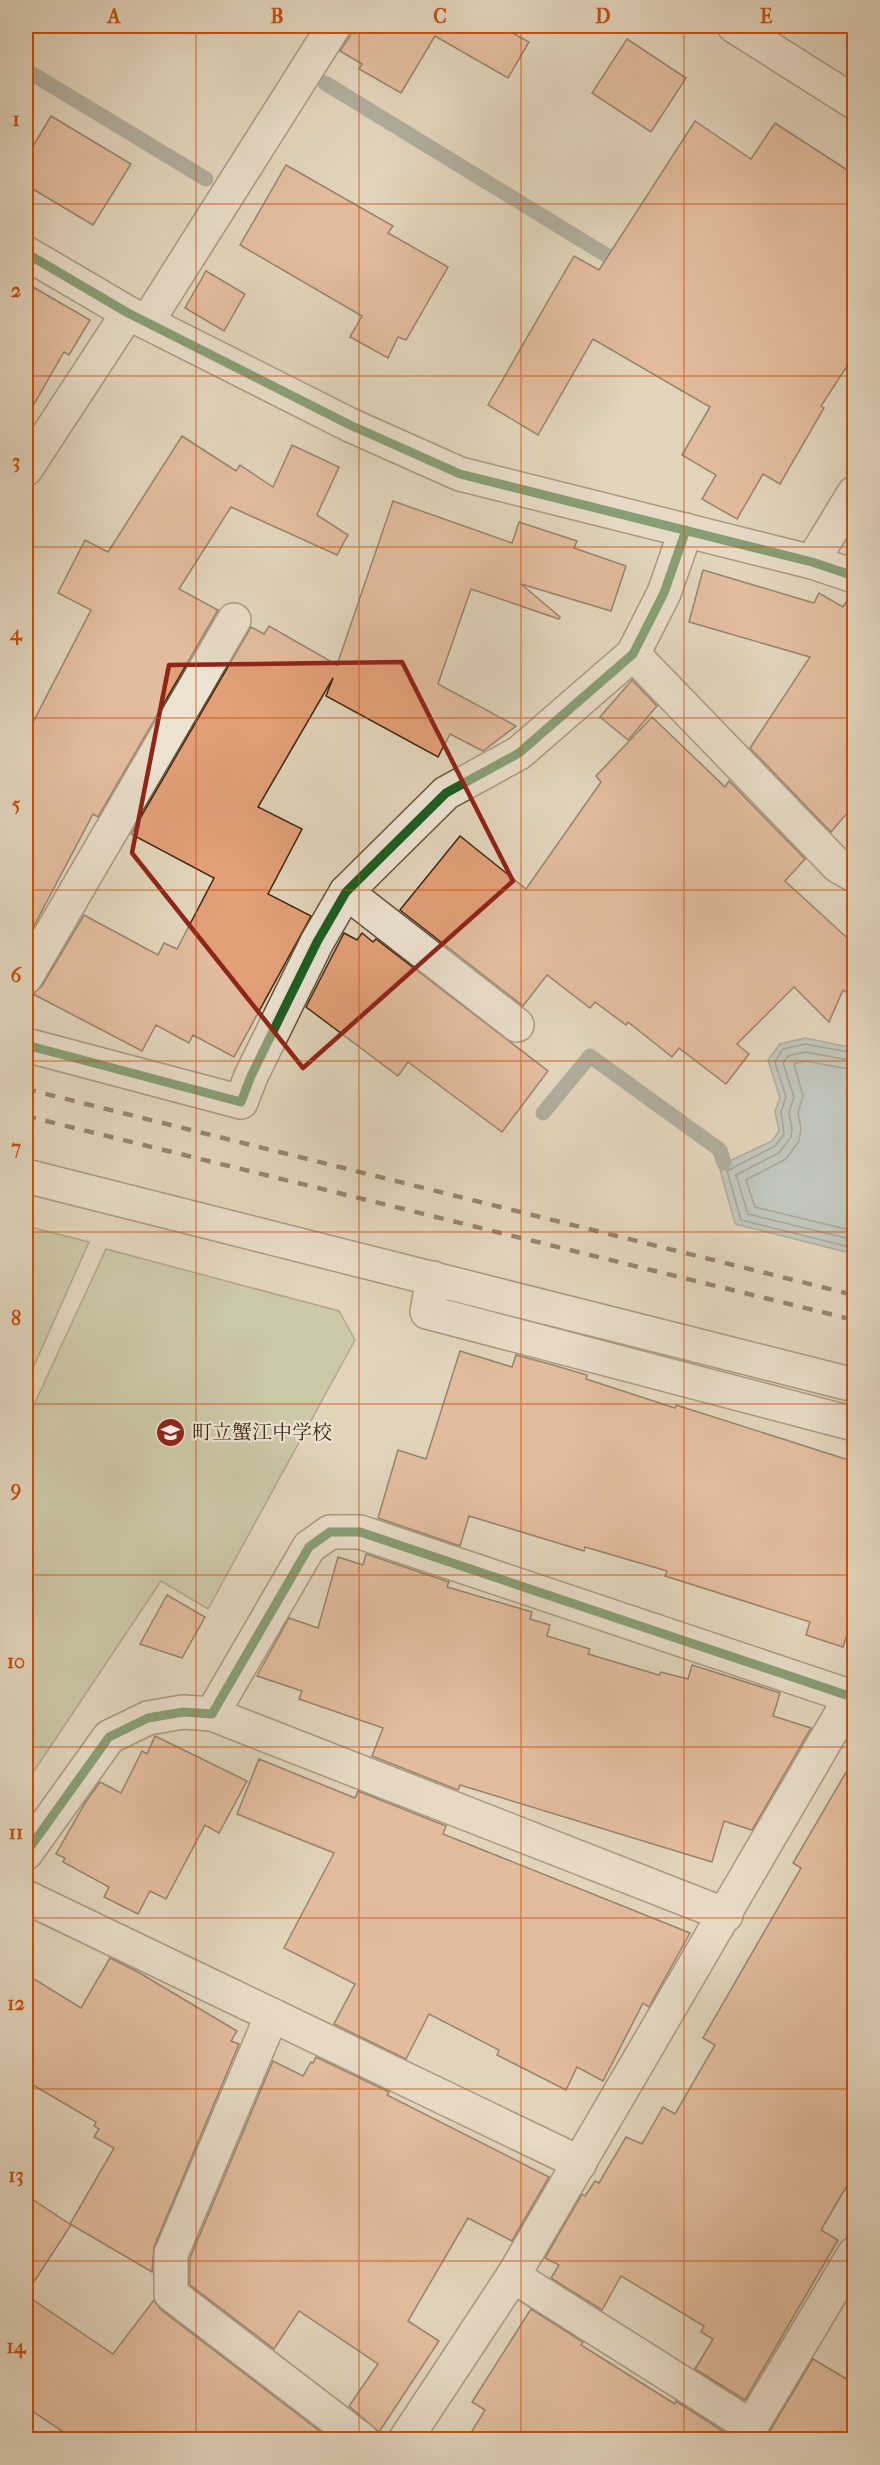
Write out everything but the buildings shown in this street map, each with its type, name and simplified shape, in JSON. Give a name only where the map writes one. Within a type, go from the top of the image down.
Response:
[{"type":"street","points":[[26,469],[137,318],[334,26]]},
{"type":"street","points":[[734,26],[855,102]]},
{"type":"street","points":[[26,253],[137,318],[350,425],[460,474],[812,562],[855,576]]},
{"type":"street","points":[[812,562],[855,493]]},
{"type":"street","points":[[26,1045],[241,1102],[251,1076],[312,952],[346,892],[446,793],[519,753],[633,654],[664,593],[686,530]]},
{"type":"street","points":[[26,977],[234,620]]},
{"type":"street","points":[[633,654],[838,866],[855,875]]},
{"type":"street","points":[[346,892],[517,1025]]},
{"type":"street","points":[[26,1176],[855,1384]]},
{"type":"street","points":[[433,1278],[427,1312],[855,1424]]},
{"type":"street","points":[[212,1714],[309,1547],[330,1532],[360,1532],[853,1694],[726,1915],[513,2276],[405,2439]]},
{"type":"street","points":[[26,1853],[109,1737],[148,1718],[183,1712],[212,1714],[726,1915]]},
{"type":"street","points":[[26,1897],[580,2163]]},
{"type":"street","points":[[272,2015],[171,2254],[171,2294],[362,2439]]},
{"type":"street","points":[[513,2276],[748,2433],[855,2254]]},
{"type":"highlighted area","points":[[402,662],[513,881],[303,1068],[132,853],[169,665]]},
{"type":"green space","points":[[26,1226],[89,1242],[26,1384]]},
{"type":"green space","name":"町立蟹江中学校","points":[[106,1249],[339,1311],[355,1340],[208,1609],[161,1581],[26,1783],[26,1422]]},
{"type":"water","points":[[805,1038],[854,1048],[854,1254],[735,1224],[719,1166],[772,1141],[779,1131],[775,1111],[780,1098],[768,1060],[780,1044]]},
{"type":"waterway","points":[[26,70],[206,179]]},
{"type":"waterway","points":[[325,83],[624,266]]},
{"type":"waterway","points":[[543,1113],[590,1056],[720,1150],[724,1163]]},
{"type":"railway","points":[[26,1089],[854,1295]]},
{"type":"railway","points":[[26,1116],[854,1320]]},
{"type":"cycle path","points":[[26,253],[128,313],[350,425],[460,474],[812,562],[854,576]]},
{"type":"cycle path","points":[[26,1045],[241,1102],[251,1076],[317,942],[346,892],[446,793],[519,753],[633,654],[664,593],[686,530]]},
{"type":"cycle path","points":[[26,1853],[109,1737],[148,1718],[183,1712],[212,1714],[309,1547],[330,1532],[360,1532],[852,1697]]},
{"type":"place","name":"町立蟹江中学校","points":[[171,1432]]}]
